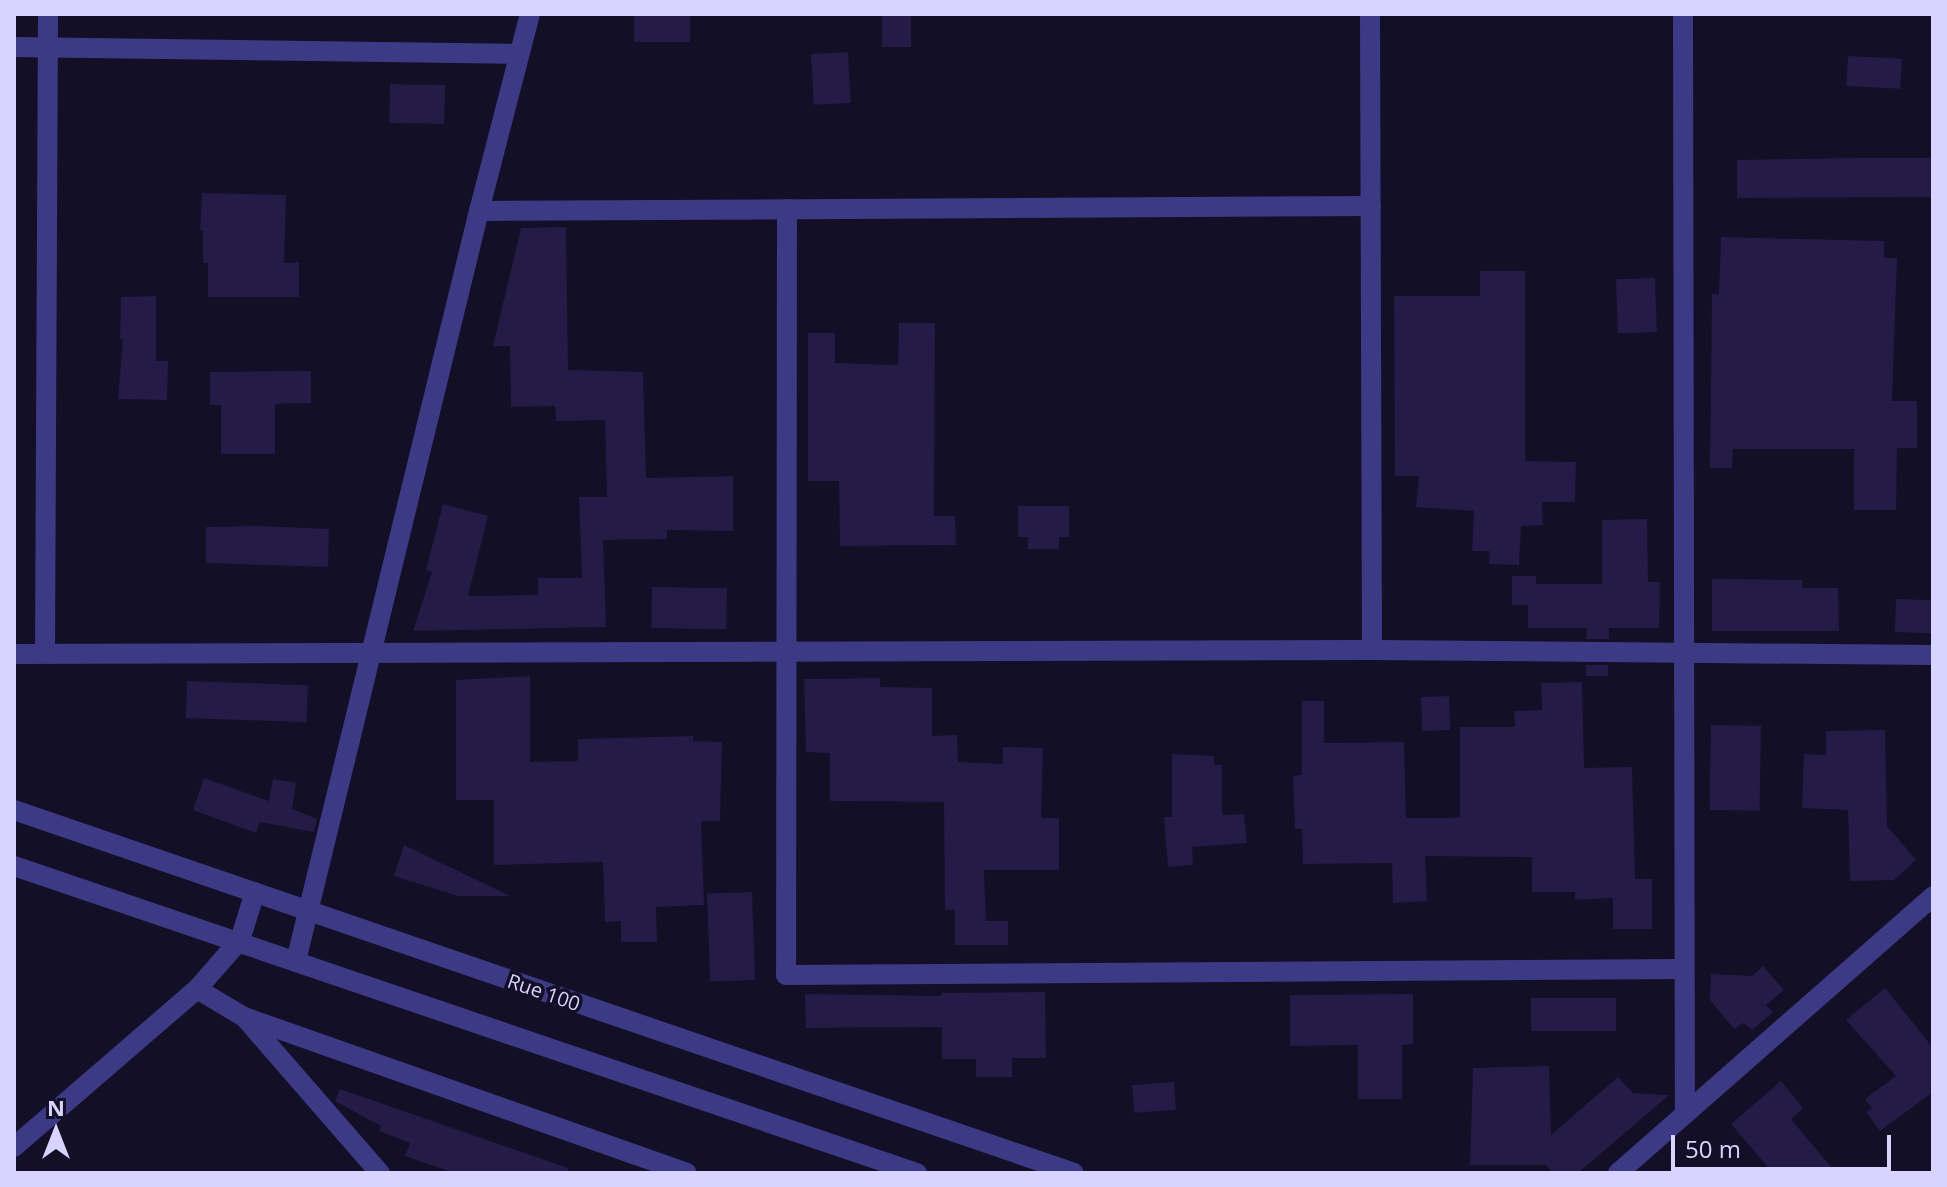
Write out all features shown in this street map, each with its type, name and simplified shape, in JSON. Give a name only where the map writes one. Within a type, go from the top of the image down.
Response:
[{"type":"street","points":[[45,652],[48,14]]},
{"type":"street","points":[[296,961],[530,14]]},
{"type":"street","points":[[1370,14],[1372,650]]},
{"type":"street","points":[[1683,14],[1685,1113]]},
{"type":"street","points":[[14,47],[519,54]]},
{"type":"street","points":[[479,211],[1371,206]]},
{"type":"street","points":[[787,209],[786,975],[1684,969]]},
{"type":"street","points":[[14,654],[1372,650],[1933,655]]},
{"type":"street","name":"Rue 100","points":[[14,810],[1074,1173]]},
{"type":"street","points":[[14,866],[240,940],[917,1173]]},
{"type":"street","points":[[14,1147],[197,989],[240,940],[255,892]]},
{"type":"street","points":[[1618,1173],[1933,896]]},
{"type":"street","points":[[197,989],[244,1017],[686,1173]]},
{"type":"street","points":[[244,1017],[380,1173]]},
{"type":"building","points":[[634,14],[690,14],[690,42],[634,42]]},
{"type":"building","points":[[882,14],[911,14],[911,47],[882,47]]},
{"type":"building","points":[[848,52],[851,103],[814,105],[811,54]]},
{"type":"building","points":[[1848,56],[1902,59],[1900,89],[1846,86]]},
{"type":"building","points":[[390,84],[445,85],[444,124],[389,123]]},
{"type":"building","points":[[1933,158],[1933,197],[1737,198],[1737,160]]},
{"type":"building","points":[[202,193],[286,195],[284,263],[299,262],[299,297],[208,297],[208,263],[203,263],[203,230],[200,230]]},
{"type":"building","points":[[566,227],[568,370],[643,372],[646,478],[733,476],[733,531],[667,530],[667,539],[603,540],[606,627],[413,631],[432,572],[426,570],[443,504],[488,516],[468,596],[538,595],[538,578],[582,578],[579,497],[607,497],[605,420],[556,421],[555,406],[511,407],[510,346],[493,346],[521,228]]},
{"type":"building","points":[[1721,237],[1884,241],[1884,258],[1897,258],[1892,401],[1917,401],[1917,448],[1897,448],[1896,510],[1854,510],[1854,449],[1733,449],[1732,468],[1710,468],[1712,294],[1719,294]]},
{"type":"building","points":[[1480,271],[1525,271],[1525,461],[1576,462],[1575,502],[1542,502],[1543,525],[1521,526],[1519,565],[1489,564],[1490,551],[1472,551],[1474,511],[1416,507],[1419,476],[1395,476],[1394,296],[1480,296]]},
{"type":"building","points":[[1655,278],[1657,332],[1618,333],[1616,279]]},
{"type":"building","points":[[156,296],[156,361],[168,361],[167,400],[118,399],[123,339],[120,339],[121,297]]},
{"type":"building","points":[[899,323],[935,323],[934,516],[955,516],[956,545],[840,546],[839,481],[808,481],[808,333],[835,333],[835,363],[898,365]]},
{"type":"building","points":[[311,371],[311,403],[275,404],[275,454],[221,454],[221,405],[210,405],[210,372]]},
{"type":"building","points":[[1018,506],[1069,506],[1069,537],[1059,537],[1059,549],[1028,549],[1028,537],[1018,537]]},
{"type":"building","points":[[1647,519],[1648,582],[1660,582],[1659,628],[1609,628],[1609,639],[1586,639],[1587,628],[1528,628],[1528,605],[1512,605],[1512,576],[1536,576],[1536,584],[1602,584],[1602,520]]},
{"type":"building","points":[[206,527],[329,529],[328,567],[206,563]]},
{"type":"building","points":[[1712,579],[1802,580],[1802,588],[1838,588],[1839,631],[1712,631]]},
{"type":"building","points":[[652,587],[727,588],[726,629],[651,628]]},
{"type":"building","points":[[1896,599],[1933,600],[1932,633],[1895,632]]},
{"type":"building","points":[[1586,665],[1608,665],[1608,676],[1586,676]]},
{"type":"building","points":[[530,676],[530,762],[578,761],[578,739],[693,736],[693,741],[722,742],[720,821],[701,821],[704,905],[656,907],[657,942],[621,942],[621,921],[605,922],[603,862],[494,865],[494,800],[456,800],[456,680]]},
{"type":"building","points":[[880,678],[880,687],[932,688],[932,736],[957,735],[958,762],[1003,764],[1003,747],[1043,748],[1041,818],[1059,818],[1059,870],[984,870],[986,921],[1008,921],[1008,945],[955,945],[955,910],[945,910],[944,802],[830,801],[830,753],[806,752],[804,679]]},
{"type":"building","points":[[187,681],[308,685],[307,722],[186,718]]},
{"type":"building","points":[[1582,682],[1584,768],[1632,767],[1635,879],[1652,879],[1652,929],[1613,929],[1613,898],[1575,900],[1575,892],[1532,892],[1532,857],[1425,856],[1427,901],[1393,903],[1392,863],[1303,864],[1302,829],[1295,829],[1293,776],[1302,775],[1302,701],[1324,701],[1324,743],[1404,742],[1406,818],[1451,818],[1460,817],[1460,727],[1515,727],[1514,711],[1542,710],[1541,683]]},
{"type":"building","points":[[1449,696],[1450,730],[1422,731],[1421,697]]},
{"type":"building","points":[[1711,725],[1761,726],[1760,811],[1710,810]]},
{"type":"building","points":[[1885,730],[1887,826],[1916,860],[1894,880],[1850,881],[1848,810],[1802,808],[1804,754],[1826,755],[1826,731]]},
{"type":"building","points":[[1172,754],[1214,756],[1214,765],[1222,765],[1222,815],[1244,814],[1247,843],[1192,847],[1193,865],[1168,867],[1164,817],[1172,817]]},
{"type":"building","points":[[204,778],[269,801],[273,779],[296,783],[292,809],[317,819],[314,832],[260,822],[256,833],[193,810]]},
{"type":"building","points":[[404,845],[510,896],[458,896],[394,876]]},
{"type":"building","points":[[752,892],[755,980],[710,982],[707,894]]},
{"type":"building","points":[[1763,966],[1784,990],[1766,1005],[1773,1012],[1752,1030],[1743,1023],[1734,1029],[1710,1000],[1711,974],[1752,976]]},
{"type":"building","points":[[1885,988],[1933,1048],[1933,1092],[1880,1131],[1866,1112],[1872,1108],[1865,1099],[1896,1076],[1846,1020]]},
{"type":"building","points":[[1045,992],[1046,1058],[1012,1058],[1012,1077],[976,1077],[976,1059],[942,1059],[942,1027],[806,1028],[805,994],[941,996],[941,993]]},
{"type":"building","points":[[1413,994],[1413,1044],[1402,1045],[1402,1099],[1358,1099],[1358,1045],[1290,1046],[1290,995]]},
{"type":"building","points":[[1531,998],[1616,998],[1616,1031],[1531,1031]]},
{"type":"building","points":[[1549,1066],[1551,1135],[1618,1077],[1633,1093],[1669,1095],[1578,1173],[1553,1173],[1546,1165],[1470,1165],[1473,1068]]},
{"type":"building","points":[[1781,1081],[1803,1108],[1791,1119],[1836,1173],[1773,1173],[1731,1124]]},
{"type":"building","points":[[1174,1082],[1176,1110],[1134,1113],[1132,1085]]},
{"type":"building","points":[[340,1089],[568,1168],[567,1173],[454,1173],[405,1156],[410,1143],[379,1131],[381,1126],[335,1101]]}]
